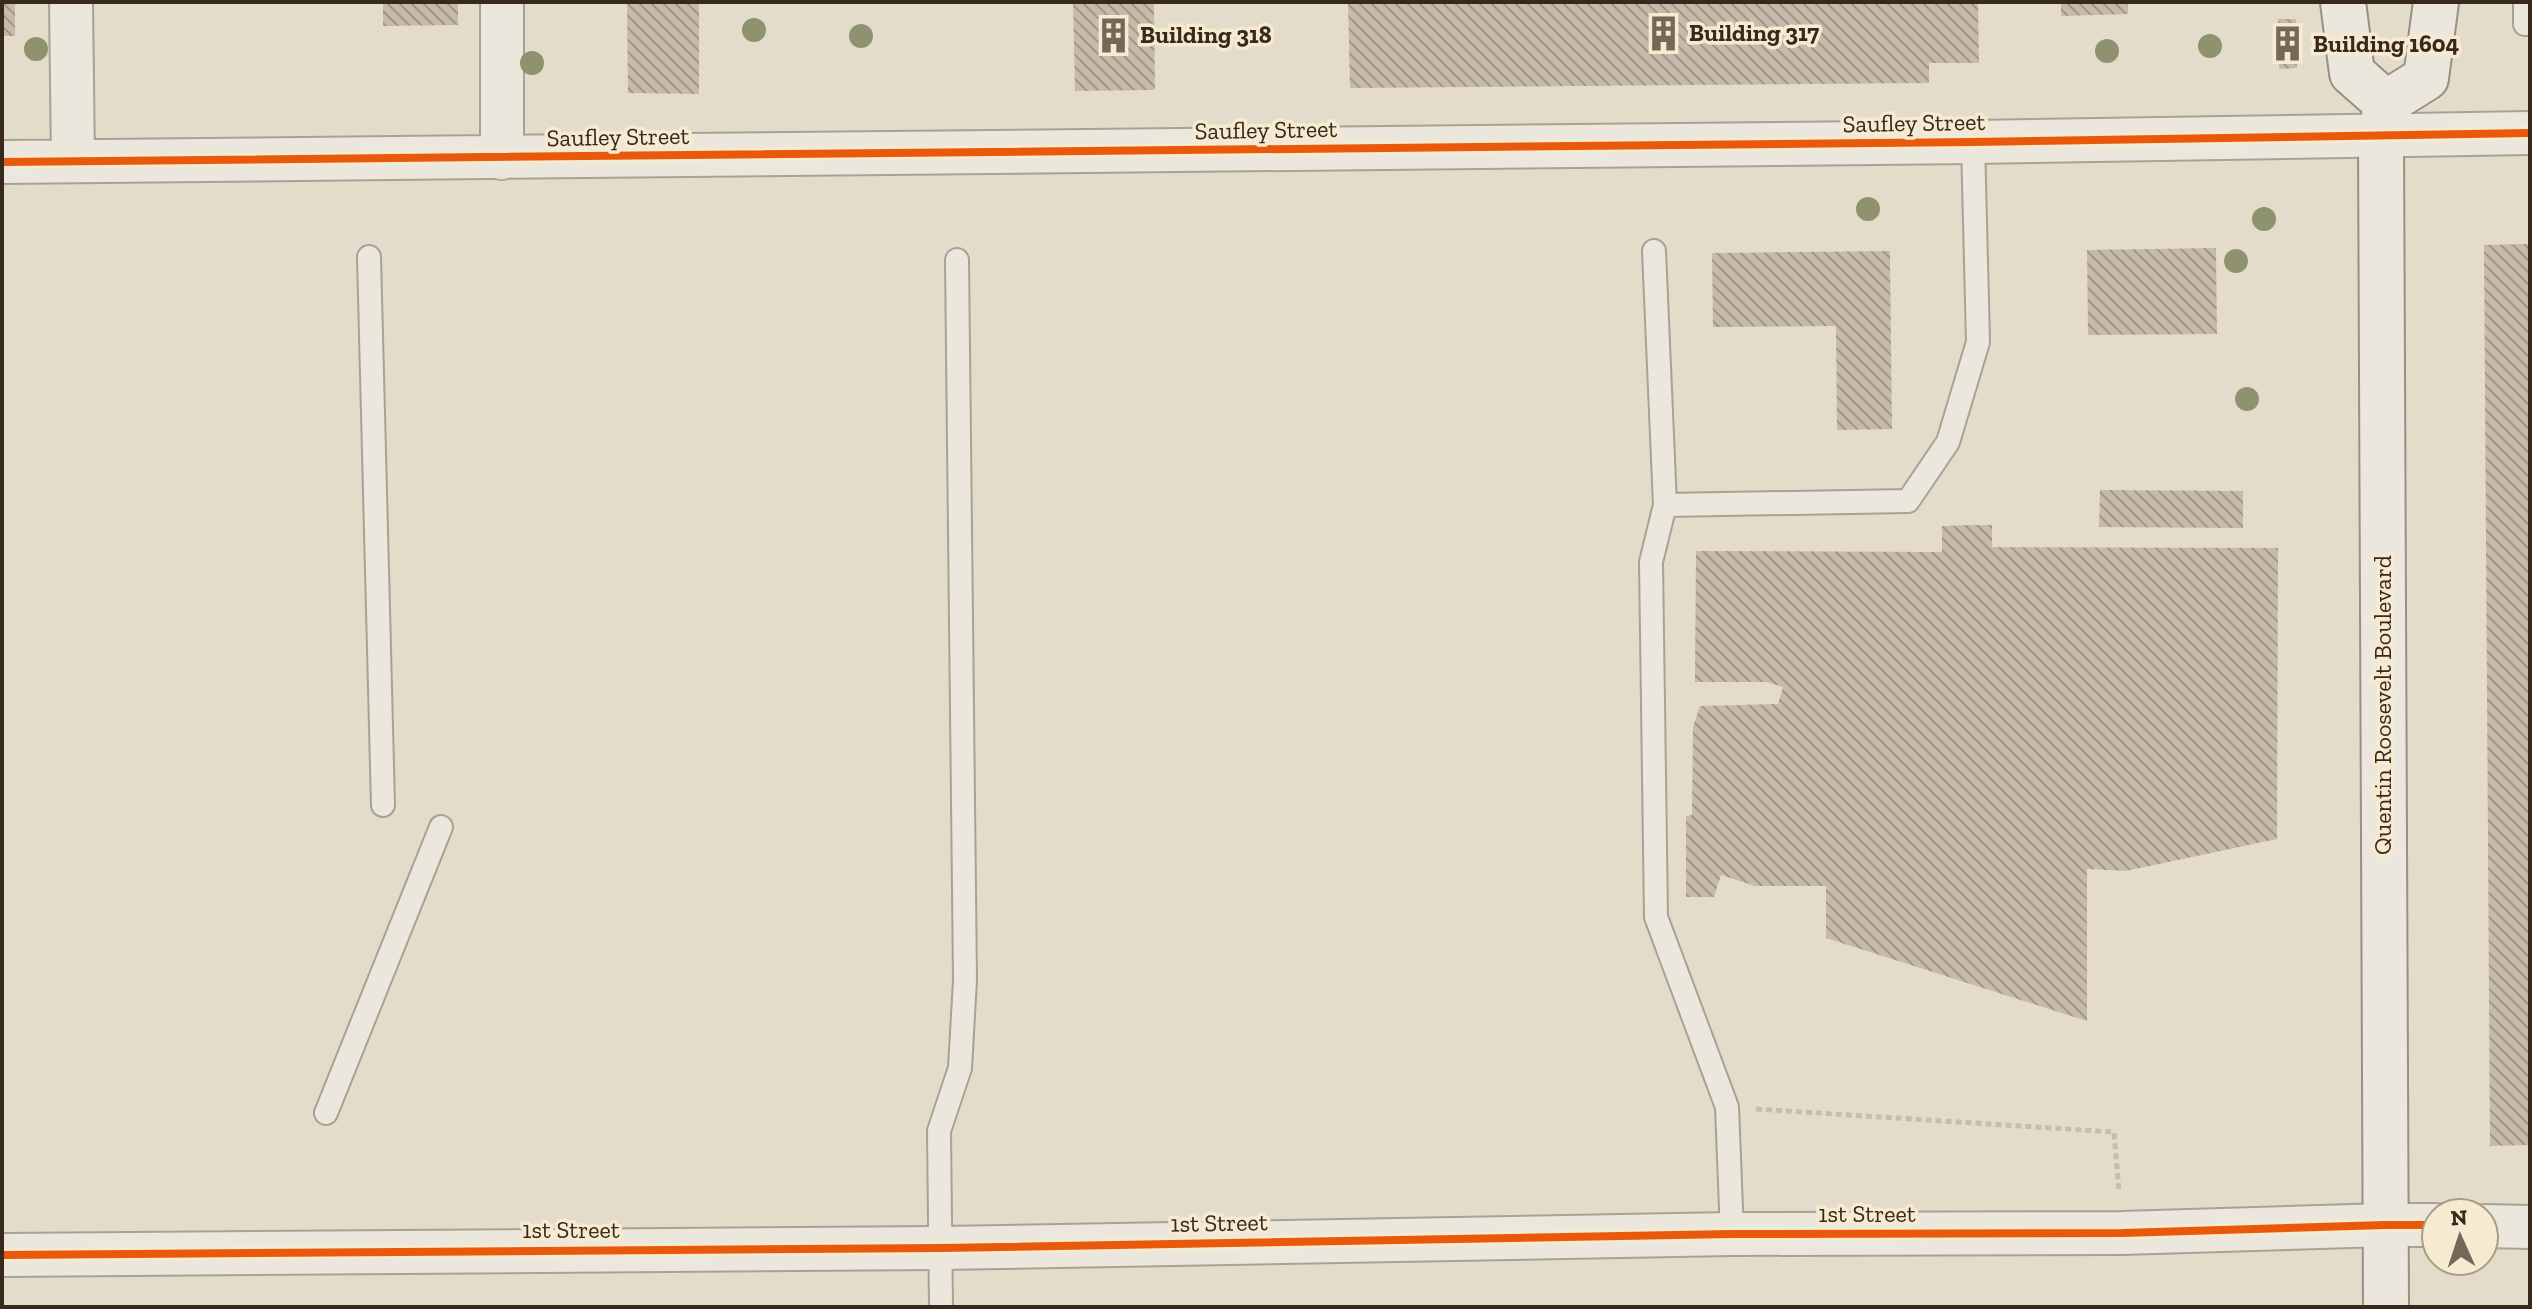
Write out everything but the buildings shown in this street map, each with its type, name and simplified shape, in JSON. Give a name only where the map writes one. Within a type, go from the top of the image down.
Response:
[{"type":"street","points":[[71,2],[73,160]]},
{"type":"street","points":[[502,2],[502,158]]},
{"type":"street","points":[[2343,2],[2352,73],[2383,120],[2426,78],[2436,2]]},
{"type":"street","name":"Saufley Street","points":[[2,162],[1973,142],[2383,120],[2530,133]]},
{"type":"street","name":"Quentin Roosevelt Boulevard","points":[[2383,120],[2386,1307]]},
{"type":"street","name":"1st Street","points":[[2,1255],[941,1248],[1732,1234],[2122,1233],[2420,1225]]},
{"type":"street","points":[[2500,1226],[2530,1227]]},
{"type":"lane","points":[[1665,505],[1908,501],[1948,442],[1978,342],[1973,142]]},
{"type":"lane","points":[[1654,251],[1665,505],[1651,562],[1656,917],[1727,1107],[1732,1234]]},
{"type":"lane","points":[[369,257],[383,805]]},
{"type":"lane","points":[[941,1307],[939,1131],[960,1068],[965,980],[957,260]]},
{"type":"lane","points":[[326,1113],[441,827]]},
{"type":"path","points":[[1727,1107],[2114,1132],[2122,1233]]},
{"type":"cycle path","points":[[2,162],[1973,142],[2530,133]]},
{"type":"cycle path","points":[[2,1255],[941,1248],[1732,1234],[2122,1233],[2420,1225]]},
{"type":"place","name":"Building 317","points":[[1663,33]]},
{"type":"place","name":"Building 318","points":[[1114,35]]},
{"type":"place","name":"Building 1604","points":[[2287,44]]}]
